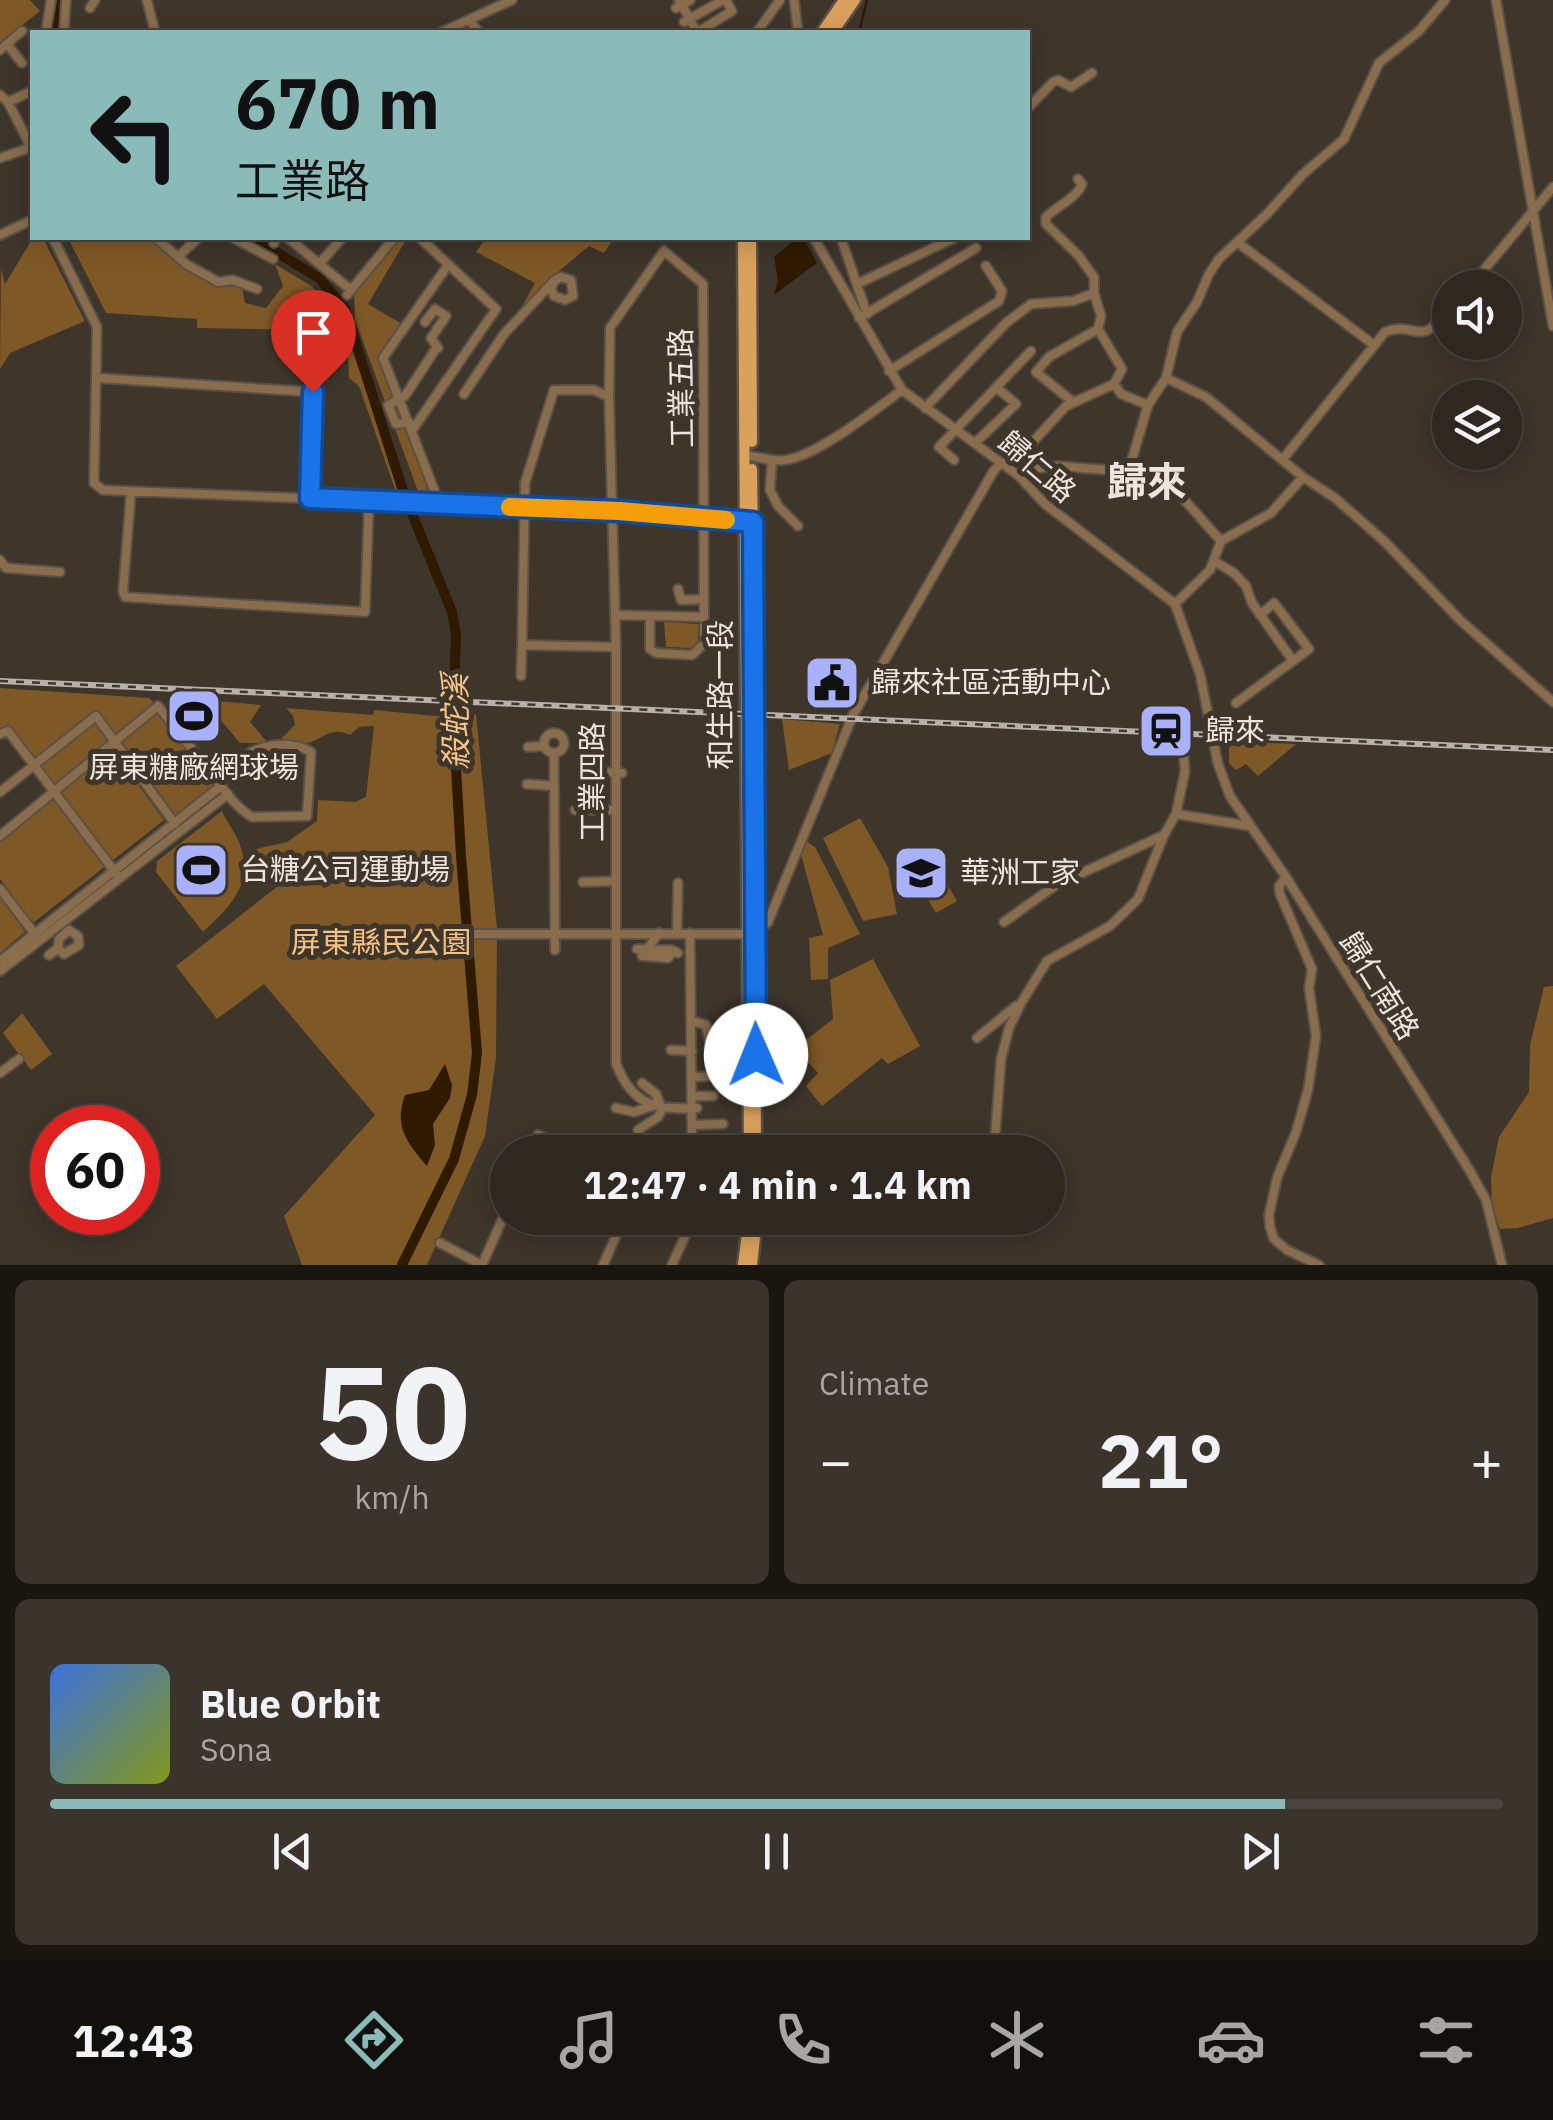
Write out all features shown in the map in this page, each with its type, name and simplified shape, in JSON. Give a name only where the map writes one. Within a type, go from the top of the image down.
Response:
[{"type":"main road","points":[[823,30],[844,0]]},
{"type":"main road","points":[[835,30],[855,0]]},
{"type":"main road","name":"和生路一段","points":[[747,246],[753,1135]]},
{"type":"main road","points":[[743,1265],[747,1235]]},
{"type":"main road","points":[[752,1265],[756,1235]]},
{"type":"street","points":[[64,30],[66,0]]},
{"type":"street","points":[[147,0],[155,30]]},
{"type":"street","points":[[446,30],[512,0]]},
{"type":"street","points":[[687,20],[725,0],[732,11],[700,30]]},
{"type":"street","points":[[758,30],[780,0]]},
{"type":"street","points":[[794,0],[798,30]]},
{"type":"street","points":[[1128,473],[1148,404],[1166,378],[1177,332],[1219,259],[1344,140],[1378,63],[1420,31],[1445,0]]},
{"type":"street","points":[[1496,0],[1553,326]]},
{"type":"street","points":[[46,30],[50,2]]},
{"type":"street","points":[[681,3],[695,30]]},
{"type":"street","points":[[469,20],[477,30]]},
{"type":"street","points":[[22,30],[3,47],[22,63]]},
{"type":"street","points":[[1030,106],[1053,82],[1058,80],[1071,87],[1092,73]]},
{"type":"street","points":[[30,92],[4,99],[30,144]]},
{"type":"street","points":[[0,158],[30,148]]},
{"type":"street","points":[[456,934],[751,934],[768,922],[856,709],[993,472],[1018,459],[1073,402],[1114,384],[1122,369],[1098,329],[1101,316],[1094,277],[1046,224],[1046,216],[1056,206],[1080,191],[1082,184],[1078,179]]},
{"type":"street","points":[[1484,270],[1553,187]]},
{"type":"street","points":[[0,235],[30,221]]},
{"type":"street","points":[[54,240],[97,327],[94,483],[102,490],[614,511],[749,522]]},
{"type":"street","points":[[158,240],[178,258],[218,282],[233,280],[257,289]]},
{"type":"street","points":[[178,258],[196,240]]},
{"type":"street","points":[[237,240],[273,259]]},
{"type":"street","points":[[291,240],[349,292],[392,240]]},
{"type":"street","points":[[320,263],[340,240]]},
{"type":"street","points":[[411,428],[496,309],[422,240]]},
{"type":"street","name":"歸仁路","points":[[815,240],[863,316],[888,371],[902,390],[1019,476],[1045,504],[1174,604]]},
{"type":"street","points":[[842,240],[863,316],[976,248]]},
{"type":"street","points":[[857,284],[950,240]]},
{"type":"street","points":[[1237,242],[1374,346]]},
{"type":"street","name":"工業五路","points":[[609,397],[610,328],[664,251],[704,284],[704,599]]},
{"type":"street","points":[[440,505],[383,358],[448,265]]},
{"type":"street","points":[[888,371],[999,301],[1002,291],[986,266]]},
{"type":"street","points":[[464,394],[504,334],[554,282]]},
{"type":"street","points":[[925,408],[1006,323],[1031,304],[1073,301],[1094,293]]},
{"type":"street","points":[[411,428],[393,420],[388,405],[400,399],[439,348],[430,340],[446,319],[444,313],[435,310],[425,322]]},
{"type":"street","points":[[414,314],[437,330]]},
{"type":"street","points":[[1073,402],[1036,372],[1049,357],[1098,329]]},
{"type":"street","points":[[1282,459],[1389,330],[1420,334],[1432,329]]},
{"type":"street","points":[[438,384],[462,349],[484,363]]},
{"type":"street","points":[[954,460],[939,446],[1031,350]]},
{"type":"street","points":[[98,378],[313,392],[310,498]]},
{"type":"street","points":[[1166,378],[1206,397],[1335,498],[1384,541],[1460,621],[1553,702]]},
{"type":"street","points":[[1114,384],[1121,394],[1148,404]]},
{"type":"street","points":[[975,444],[1016,404],[996,387]]},
{"type":"street","points":[[520,676],[523,508],[526,484],[554,390],[594,390],[609,397]]},
{"type":"street","points":[[749,456],[792,459],[902,390]]},
{"type":"street","name":"工業四路","points":[[609,397],[618,772],[614,881],[616,1063],[622,1079],[657,1108]]},
{"type":"street","points":[[772,460],[770,490],[778,506],[798,526]]},
{"type":"street","points":[[1019,476],[1058,466],[1162,478],[1221,542]]},
{"type":"street","points":[[1174,604],[1216,562],[1221,542],[1271,512],[1304,477]]},
{"type":"street","points":[[131,492],[125,598],[365,612],[368,501]]},
{"type":"street","points":[[0,560],[6,568],[60,572]]},
{"type":"street","points":[[1216,562],[1246,586],[1252,603],[1293,661]]},
{"type":"street","points":[[616,615],[704,618],[704,599],[681,600],[678,589]]},
{"type":"street","points":[[1236,703],[1309,649],[1274,603],[1260,615]]},
{"type":"street","name":"歸仁南路","points":[[1174,604],[1200,674],[1223,781],[1478,1186],[1486,1200],[1502,1265]]},
{"type":"street","points":[[650,616],[650,649],[656,653],[696,653],[704,644],[704,627]]},
{"type":"street","points":[[522,645],[616,648]]},
{"type":"street","points":[[0,836],[158,706],[221,786],[252,817],[306,816],[311,752],[304,748],[256,748],[235,763],[221,786],[120,878],[0,961]]},
{"type":"street","points":[[0,792],[96,716],[175,824]]},
{"type":"street","points":[[0,734],[8,731],[120,878]]},
{"type":"street","points":[[544,746],[550,734],[560,734],[564,747],[554,754]]},
{"type":"street","points":[[995,1135],[1000,1059],[1008,1028],[1046,961],[1110,926],[1138,899],[1176,814],[1186,770],[1182,736]]},
{"type":"street","points":[[528,747],[544,746]]},
{"type":"street","points":[[544,746],[554,754]]},
{"type":"street","points":[[554,754],[555,950]]},
{"type":"street","points":[[594,772],[618,772]]},
{"type":"street","points":[[527,784],[554,786]]},
{"type":"street","points":[[0,972],[228,794]]},
{"type":"street","points":[[575,810],[615,810]]},
{"type":"street","points":[[1176,814],[1250,826]]},
{"type":"street","points":[[1004,922],[1056,885],[1164,835]]},
{"type":"street","points":[[1286,878],[1279,886],[1280,894],[1312,969],[1310,988],[1316,1036],[1308,1090],[1277,1178],[1269,1215],[1274,1239],[1287,1250],[1319,1265]]},
{"type":"street","points":[[583,882],[614,881]]},
{"type":"street","points":[[677,933],[678,883]]},
{"type":"street","points":[[0,889],[34,934]]},
{"type":"street","points":[[659,933],[641,949],[678,953]]},
{"type":"street","points":[[690,933],[692,1135]]},
{"type":"street","points":[[48,955],[58,948]]},
{"type":"street","points":[[977,1038],[1021,1003]]},
{"type":"street","points":[[692,1021],[706,1025],[708,1040]]},
{"type":"street","points":[[671,1050],[692,1050]]},
{"type":"street","points":[[0,1073],[20,1059]]},
{"type":"street","points":[[692,1077],[715,1076]]},
{"type":"street","points":[[638,1130],[658,1116],[656,1094],[642,1083]]},
{"type":"street","points":[[692,1096],[713,1096]]},
{"type":"street","points":[[616,1108],[634,1112],[694,1108]]},
{"type":"street","points":[[692,1125],[723,1124]]},
{"type":"street","points":[[440,1243],[482,1265],[495,1235]]},
{"type":"street","points":[[603,1265],[616,1235]]},
{"type":"street","points":[[672,1265],[686,1235]]},
{"type":"green space","points":[[0,0],[30,0],[40,11],[0,43]]},
{"type":"green space","points":[[32,240],[44,240],[85,321],[10,353],[0,369],[1,268],[5,284]]},
{"type":"green space","points":[[69,240],[153,240],[183,265],[212,282],[232,282],[242,287],[245,303],[266,308],[283,286],[275,264],[313,287],[325,307],[308,330],[197,328],[197,319],[106,313]]},
{"type":"green space","points":[[397,240],[406,240],[368,304],[402,324],[381,355],[397,401],[390,403],[393,420],[406,423],[429,495],[419,494],[355,320],[354,293]]},
{"type":"green space","points":[[485,240],[613,240],[604,253],[589,246],[552,277],[513,323],[535,283],[476,252]]},
{"type":"green space","points":[[339,312],[402,492],[396,492],[359,386],[349,378],[342,332],[325,329]]},
{"type":"green space","points":[[664,622],[698,624],[698,643],[692,648],[666,647]]},
{"type":"green space","points":[[0,688],[149,698],[215,784],[171,818],[143,782],[139,786],[164,820],[33,923],[0,879],[0,841],[57,794],[8,731],[0,734]]},
{"type":"green space","name":"屏東糖廠網球場","points":[[195,696],[213,720],[193,737],[174,712]]},
{"type":"green space","points":[[208,700],[261,705],[250,722],[268,743],[240,743],[207,704]]},
{"type":"green space","name":"屏東縣民公園","points":[[286,708],[373,715],[374,710],[466,719],[476,714],[497,929],[496,1058],[485,1136],[427,1265],[302,1265],[284,1216],[375,1115],[264,984],[217,1019],[176,966],[283,882],[256,849],[287,842],[317,821],[318,800],[355,802],[366,797],[374,726],[359,727],[350,735],[334,732],[307,743],[277,743],[295,725]]},
{"type":"green space","points":[[782,719],[840,724],[832,753],[789,770]]},
{"type":"green space","points":[[1244,742],[1296,744],[1258,776],[1246,764],[1236,770],[1229,763],[1229,747]]},
{"type":"green space","name":"台糖公司運動場","points":[[222,811],[240,845],[244,872],[237,894],[203,932],[156,872],[157,861]]},
{"type":"green space","points":[[860,818],[888,867],[897,914],[863,921],[823,838]]},
{"type":"green space","points":[[806,841],[815,847],[860,934],[828,948],[828,979],[811,980],[809,938],[823,935],[800,851]]},
{"type":"green space","points":[[926,849],[957,901],[936,913],[905,861]]},
{"type":"green space","points":[[0,897],[25,932],[0,953]]},
{"type":"green space","points":[[873,959],[920,1046],[888,1064],[882,1058],[822,1106],[806,1086],[818,1073],[804,1058],[766,1086],[769,1055],[793,1050],[833,1019],[830,980]]},
{"type":"green space","points":[[1553,986],[1553,1218],[1500,1229],[1492,1203],[1491,1177],[1499,1137],[1529,1092],[1530,1045],[1544,987]]},
{"type":"green space","points":[[22,1013],[52,1054],[31,1070],[3,1033]]},
{"type":"shaded area","points":[[795,240],[805,240],[817,263],[774,295],[778,280],[774,257]]},
{"type":"shaded area","points":[[445,1064],[452,1085],[450,1098],[433,1124],[435,1145],[427,1166],[404,1133],[402,1106],[405,1095],[429,1090]]},
{"type":"waterway","name":"殺蛇溪","points":[[53,30],[56,0]]},
{"type":"waterway","points":[[860,30],[867,0]]},
{"type":"waterway","name":"殺蛇溪","points":[[248,240],[270,248],[320,279],[345,309],[404,494],[452,612],[456,635],[453,714],[477,1053],[472,1095],[454,1159],[402,1265]]},
{"type":"waterway","points":[[755,247],[760,240]]},
{"type":"railway","points":[[0,681],[1553,750]]},
{"type":"slow traffic","points":[[510,507],[726,520]]},
{"type":"place","name":"歸來社區活動中心","points":[[832,683]]},
{"type":"place","name":"屏東糖廠網球場","points":[[194,716]]},
{"type":"place","name":"歸來","points":[[1166,731]]},
{"type":"place","name":"台糖公司運動場","points":[[201,870]]},
{"type":"place","name":"華洲工家","points":[[921,873]]},
{"type":"district","name":"歸來","points":[[1147,482]]},
{"type":"route","points":[[313,392],[310,498],[619,511],[753,522],[756,1055]]}]
